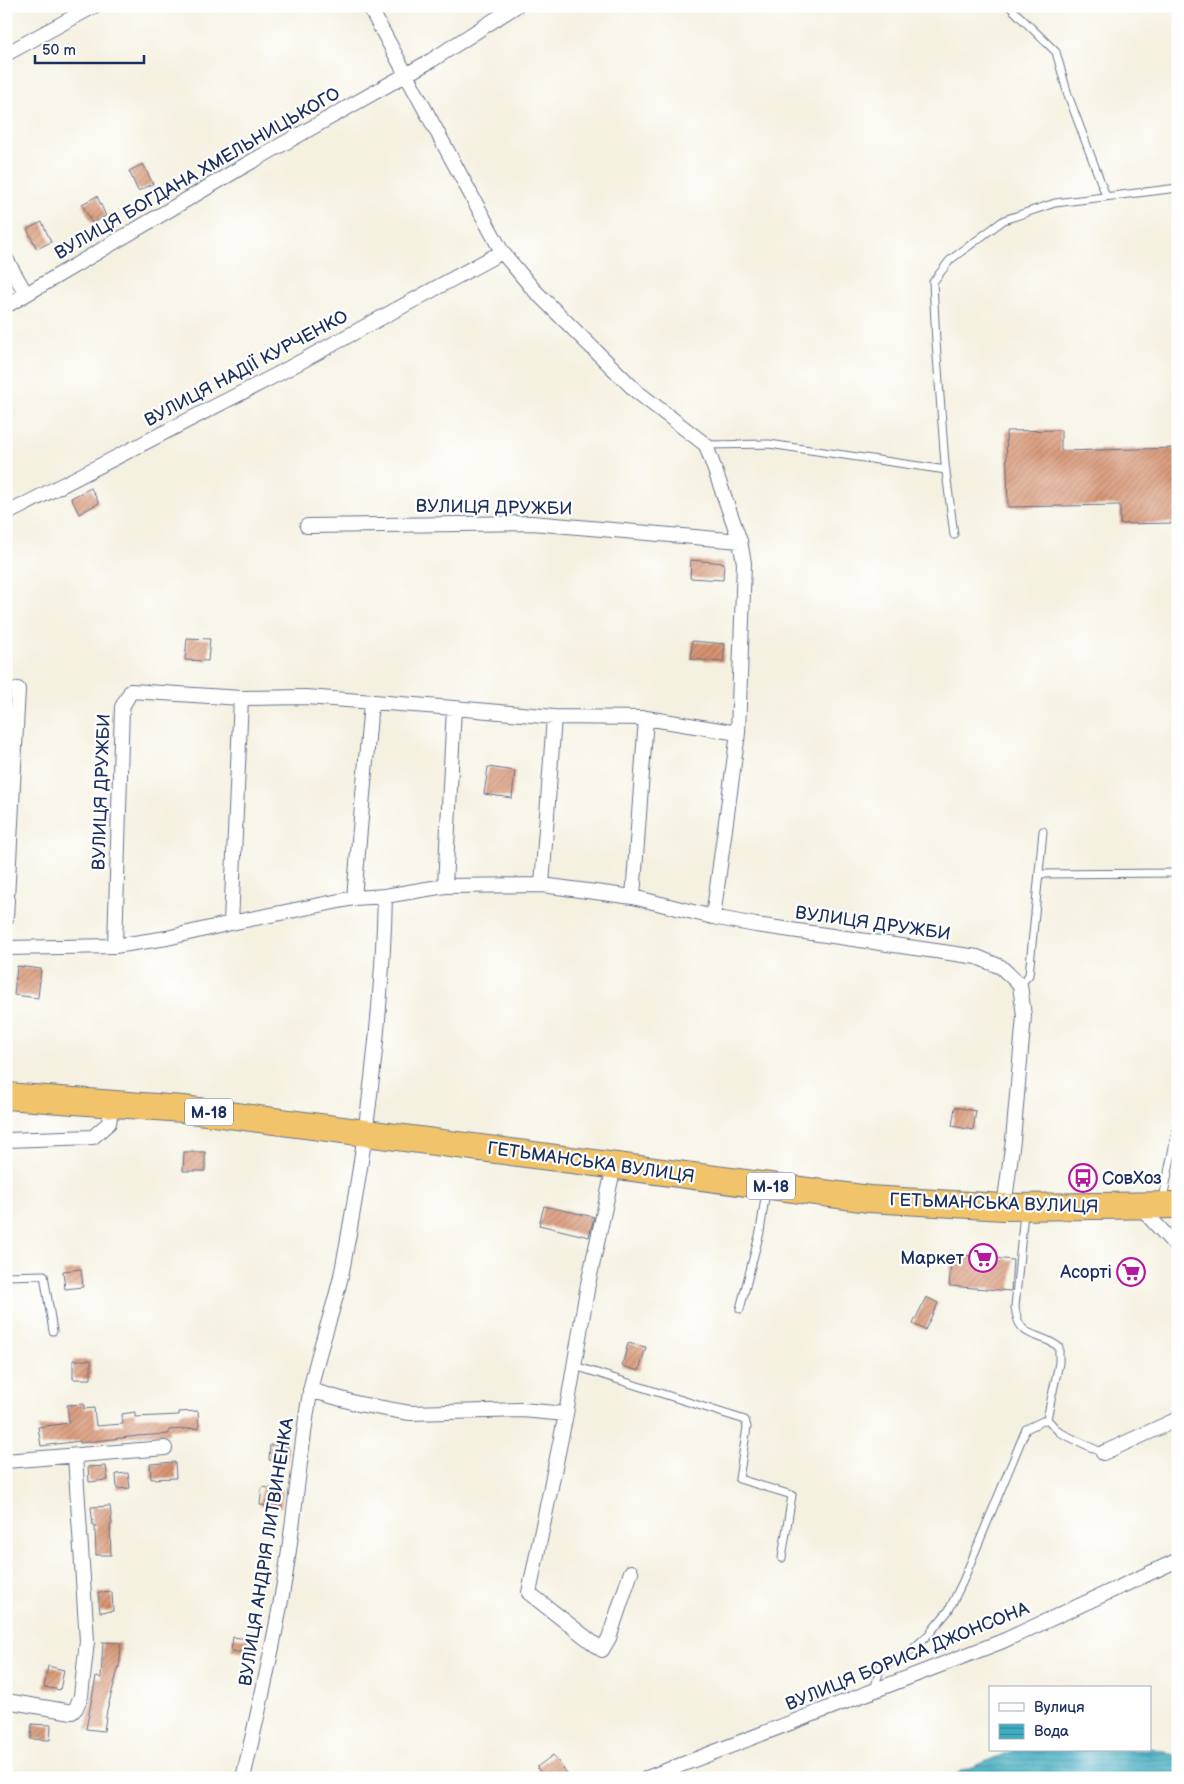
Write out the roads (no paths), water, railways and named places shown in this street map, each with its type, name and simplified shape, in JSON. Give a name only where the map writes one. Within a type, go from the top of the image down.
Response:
[{"type":"highway","name":"ГЕТЬМАНСЬКА ВУЛИЦЯ","points":[[6,1096],[183,1109],[869,1199],[1015,1207],[1159,1205]]},
{"type":"street","points":[[6,54],[94,6]]},
{"type":"street","points":[[369,6],[502,252],[534,290],[636,391],[706,445],[740,541],[744,563],[738,733],[712,917]]},
{"type":"street","name":"ВУЛИЦЯ БОГДАНА ХМЕЛЬНИЦЬКОГО","points":[[6,306],[242,167],[432,60],[516,6]]},
{"type":"street","name":"ВУЛИЦЯ НАДІЇ КУРЧЕНКО","points":[[6,514],[278,374],[502,252]]},
{"type":"street","points":[[6,259],[26,294]]},
{"type":"street","name":"ВУЛИЦЯ ДРУЖБИ","points":[[306,526],[532,523],[740,541]]},
{"type":"street","points":[[6,918],[18,689]]},
{"type":"street","name":"ВУЛИЦЯ ДРУЖБИ","points":[[115,946],[122,707],[132,691],[241,698],[306,697],[454,708],[554,718],[646,718],[738,733]]},
{"type":"street","points":[[231,923],[241,698]]},
{"type":"street","points":[[354,898],[371,702]]},
{"type":"street","points":[[445,886],[454,708]]},
{"type":"street","points":[[542,885],[554,718]]},
{"type":"street","points":[[634,897],[646,718]]},
{"type":"street","name":"ВУЛИЦЯ ДРУЖБИ","points":[[6,948],[115,946],[167,938],[354,898],[385,896],[445,886],[542,885],[634,897],[712,917],[977,957],[1001,967],[1020,985]]},
{"type":"street","name":"ВУЛИЦЯ АНДРІЯ ЛИТВИНЕНКА","points":[[243,1778],[286,1572],[310,1390],[342,1273],[366,1132],[375,1061],[384,947],[385,896]]},
{"type":"street","points":[[1015,1207],[1013,1140],[1024,1016],[1020,985]]},
{"type":"street","points":[[6,1140],[93,1137],[110,1123],[112,1103]]},
{"type":"street","points":[[614,1166],[588,1284],[566,1414],[529,1593],[602,1650],[609,1638],[630,1572]]},
{"type":"street","points":[[1159,1205],[1178,1248]]},
{"type":"street","points":[[310,1390],[359,1404],[410,1413],[522,1410],[566,1414]]},
{"type":"street","points":[[1103,1453],[1178,1419]]},
{"type":"street","points":[[6,1461],[164,1448]]},
{"type":"street","points":[[6,1701],[72,1712],[76,1708],[81,1696],[87,1641],[74,1456]]},
{"type":"street","name":"ВУЛИЦЯ БОРИСА ДЖОНСОНА","points":[[647,1778],[1003,1641],[1178,1560]]},
{"type":"lane","points":[[1009,6],[1056,52],[1068,96],[1106,196]]},
{"type":"lane","points":[[954,535],[946,470],[933,282],[950,260],[1004,220],[1055,203],[1178,188]]},
{"type":"lane","points":[[706,445],[769,444],[946,470]]},
{"type":"lane","points":[[1020,985],[1029,975],[1043,831]]},
{"type":"lane","points":[[1039,874],[1178,873]]},
{"type":"lane","points":[[1159,1205],[1178,1121]]},
{"type":"lane","points":[[740,1308],[760,1232],[766,1185]]},
{"type":"lane","points":[[1015,1207],[1015,1307],[1017,1321],[1030,1334],[1052,1342],[1059,1347],[1059,1363],[1047,1419]]},
{"type":"lane","points":[[6,1276],[44,1275],[53,1332]]},
{"type":"lane","points":[[575,1366],[745,1420],[747,1426],[739,1479],[792,1495],[782,1558]]},
{"type":"lane","points":[[1047,1419],[1058,1432],[1103,1453]]},
{"type":"lane","points":[[874,1690],[882,1666],[906,1654],[930,1634],[949,1610],[963,1581],[1026,1429],[1047,1419]]},
{"type":"water","points":[[1152,1748],[1165,1751],[1178,1757],[1178,1778],[950,1778],[961,1771],[1009,1752],[1152,1752]]},
{"type":"place","name":"СовХоз","points":[[1083,1178]]},
{"type":"place","name":"Маркет","points":[[983,1258]]},
{"type":"place","name":"Асорті","points":[[1131,1272]]}]
